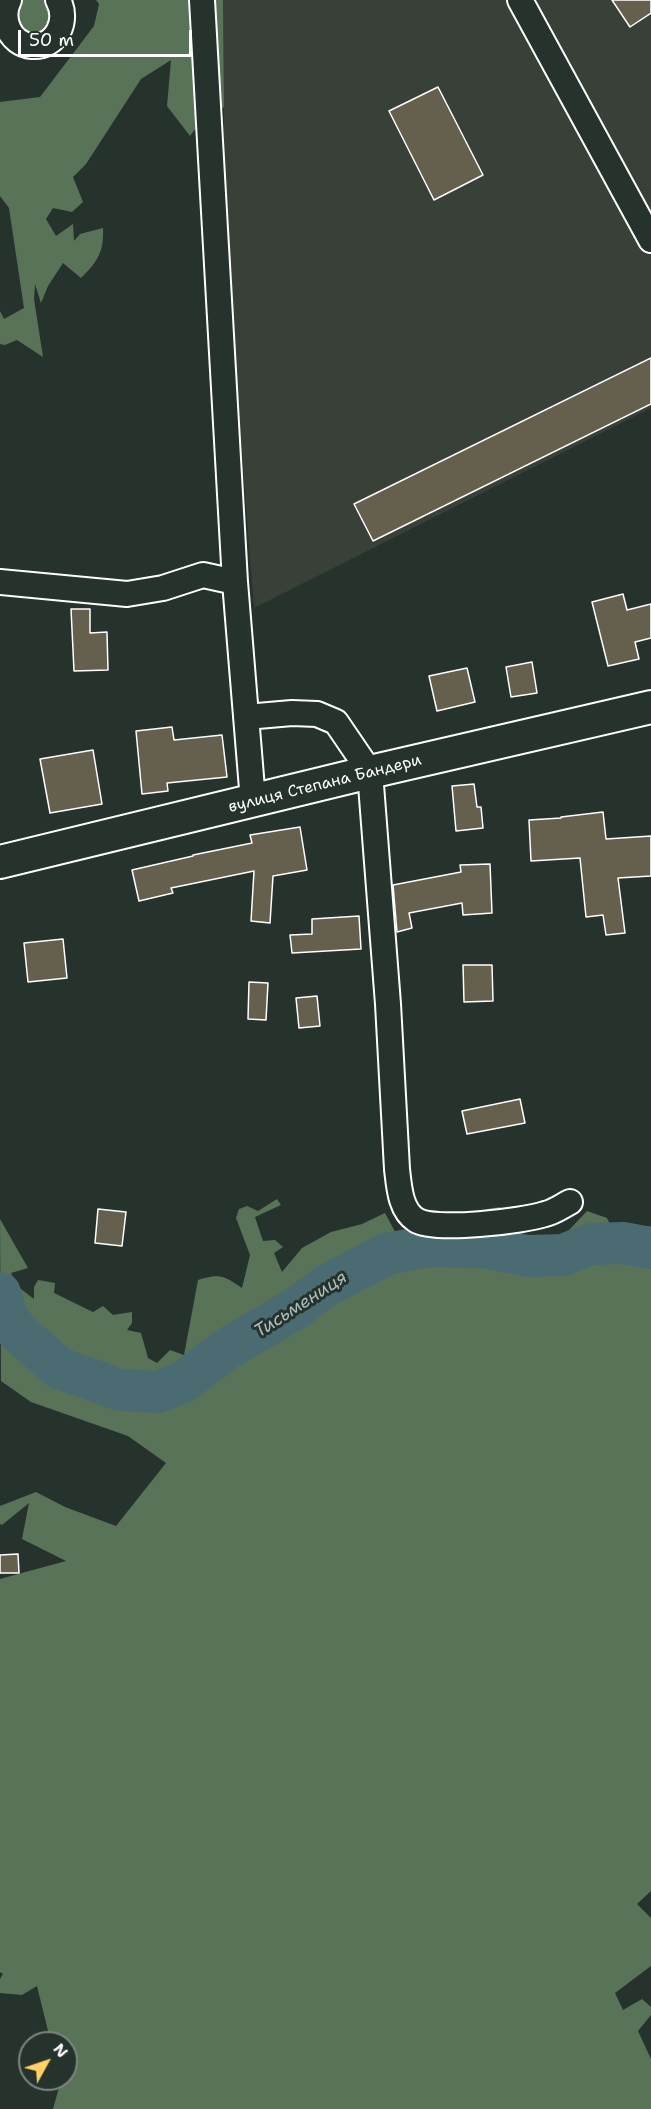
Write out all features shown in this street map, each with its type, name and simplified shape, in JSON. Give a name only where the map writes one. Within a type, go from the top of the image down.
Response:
[{"type":"main road","name":"вулиця Степана Бандери","points":[[0,862],[370,772],[651,707]]},
{"type":"lane","points":[[5,2],[5,25],[11,35],[31,46],[53,39],[60,29],[64,18],[58,0]]},
{"type":"lane","points":[[202,0],[235,582],[253,801]]},
{"type":"lane","points":[[520,0],[651,240]]},
{"type":"lane","points":[[0,582],[127,594],[163,588],[202,575],[235,582]]},
{"type":"lane","points":[[246,717],[292,713],[317,714],[336,723],[370,772],[388,1005],[397,1169],[401,1196],[406,1208],[416,1220],[446,1226],[525,1219],[547,1214],[570,1202]]},
{"type":"shaded area","points":[[223,0],[651,0],[651,408],[254,608],[225,235]]},
{"type":"green space","points":[[20,0],[48,0],[55,18],[41,37],[18,30],[15,6]]},
{"type":"green space","points":[[96,0],[223,0],[224,107],[199,124],[190,136],[167,106],[171,60],[141,79],[86,164],[73,177],[83,202],[72,212],[53,208],[46,219],[56,236],[73,224],[74,241],[80,234],[103,228],[103,236],[99,256],[81,278],[63,263],[48,286],[41,303],[35,284],[34,299],[43,357],[17,340],[5,345],[0,344],[0,311],[4,319],[24,308],[9,208],[0,196],[0,102],[40,97],[94,26],[99,4]]},
{"type":"green space","points":[[277,1199],[281,1205],[255,1217],[263,1241],[275,1240],[283,1247],[274,1253],[282,1272],[302,1248],[331,1232],[362,1224],[385,1213],[413,1265],[457,1257],[484,1231],[487,1209],[500,1207],[505,1211],[515,1239],[537,1264],[587,1211],[607,1218],[625,1256],[649,1226],[651,1227],[651,1891],[637,1904],[651,1918],[651,1966],[615,1993],[623,2010],[642,1999],[651,2007],[651,2015],[638,2031],[651,2059],[651,2109],[53,2109],[58,2091],[78,2091],[78,2031],[48,2031],[37,1986],[22,1995],[0,1993],[0,1979],[3,1974],[0,1972],[0,1579],[66,1561],[22,1539],[29,1503],[2,1525],[0,1524],[0,1506],[36,1492],[65,1507],[116,1526],[166,1463],[128,1436],[31,1402],[1,1381],[0,1219],[28,1268],[11,1273],[17,1286],[34,1299],[34,1287],[38,1280],[55,1283],[54,1293],[93,1312],[103,1306],[113,1315],[132,1312],[132,1323],[127,1330],[141,1333],[148,1358],[157,1363],[170,1350],[184,1355],[198,1280],[217,1276],[242,1288],[250,1255],[236,1218],[239,1209],[247,1206],[258,1211]]},
{"type":"building","points":[[612,0],[651,0],[651,13],[630,27]]},
{"type":"building","points":[[438,87],[483,175],[434,200],[389,111]]},
{"type":"building","points":[[651,358],[651,404],[373,541],[354,504]]},
{"type":"building","points":[[623,594],[627,610],[651,604],[651,638],[635,642],[639,659],[608,666],[592,602]]},
{"type":"building","points":[[71,609],[90,609],[90,633],[107,632],[108,670],[74,671]]},
{"type":"building","points":[[532,662],[537,693],[511,697],[506,667]]},
{"type":"building","points":[[467,668],[475,702],[437,711],[429,676]]},
{"type":"building","points":[[172,727],[174,740],[222,735],[227,777],[167,783],[168,791],[142,794],[136,731]]},
{"type":"building","points":[[93,750],[102,804],[50,813],[40,759]]},
{"type":"building","points":[[474,784],[477,807],[481,807],[483,828],[456,831],[452,786]]},
{"type":"building","points":[[603,812],[606,839],[651,836],[651,876],[618,878],[625,933],[606,935],[603,915],[586,917],[580,858],[531,861],[529,820]]},
{"type":"building","points":[[300,827],[307,870],[273,876],[270,923],[251,921],[254,871],[171,888],[173,893],[139,901],[132,870],[252,843],[250,835]]},
{"type":"building","points":[[490,864],[492,913],[463,915],[462,903],[409,913],[412,928],[397,932],[393,885],[461,872],[460,865]]},
{"type":"building","points":[[359,916],[361,949],[292,953],[290,935],[312,934],[312,919]]},
{"type":"building","points":[[63,939],[67,978],[28,982],[24,943]]},
{"type":"building","points":[[463,965],[492,965],[493,1001],[464,1002]]},
{"type":"building","points":[[249,982],[268,983],[266,1020],[248,1019]]},
{"type":"building","points":[[317,996],[320,1026],[299,1028],[296,998]]},
{"type":"building","points":[[520,1099],[525,1123],[467,1134],[462,1111]]},
{"type":"building","points":[[98,1209],[126,1212],[122,1246],[95,1243]]},
{"type":"building","points":[[18,1554],[19,1573],[0,1573],[0,1555]]},
{"type":"waterway","name":"Тисьмениця","points":[[0,1293],[6,1315],[18,1332],[59,1368],[120,1390],[158,1392],[183,1382],[228,1348],[295,1309],[327,1285],[387,1254],[427,1246],[483,1247],[527,1256],[563,1255],[591,1244],[623,1243],[651,1248]]}]
